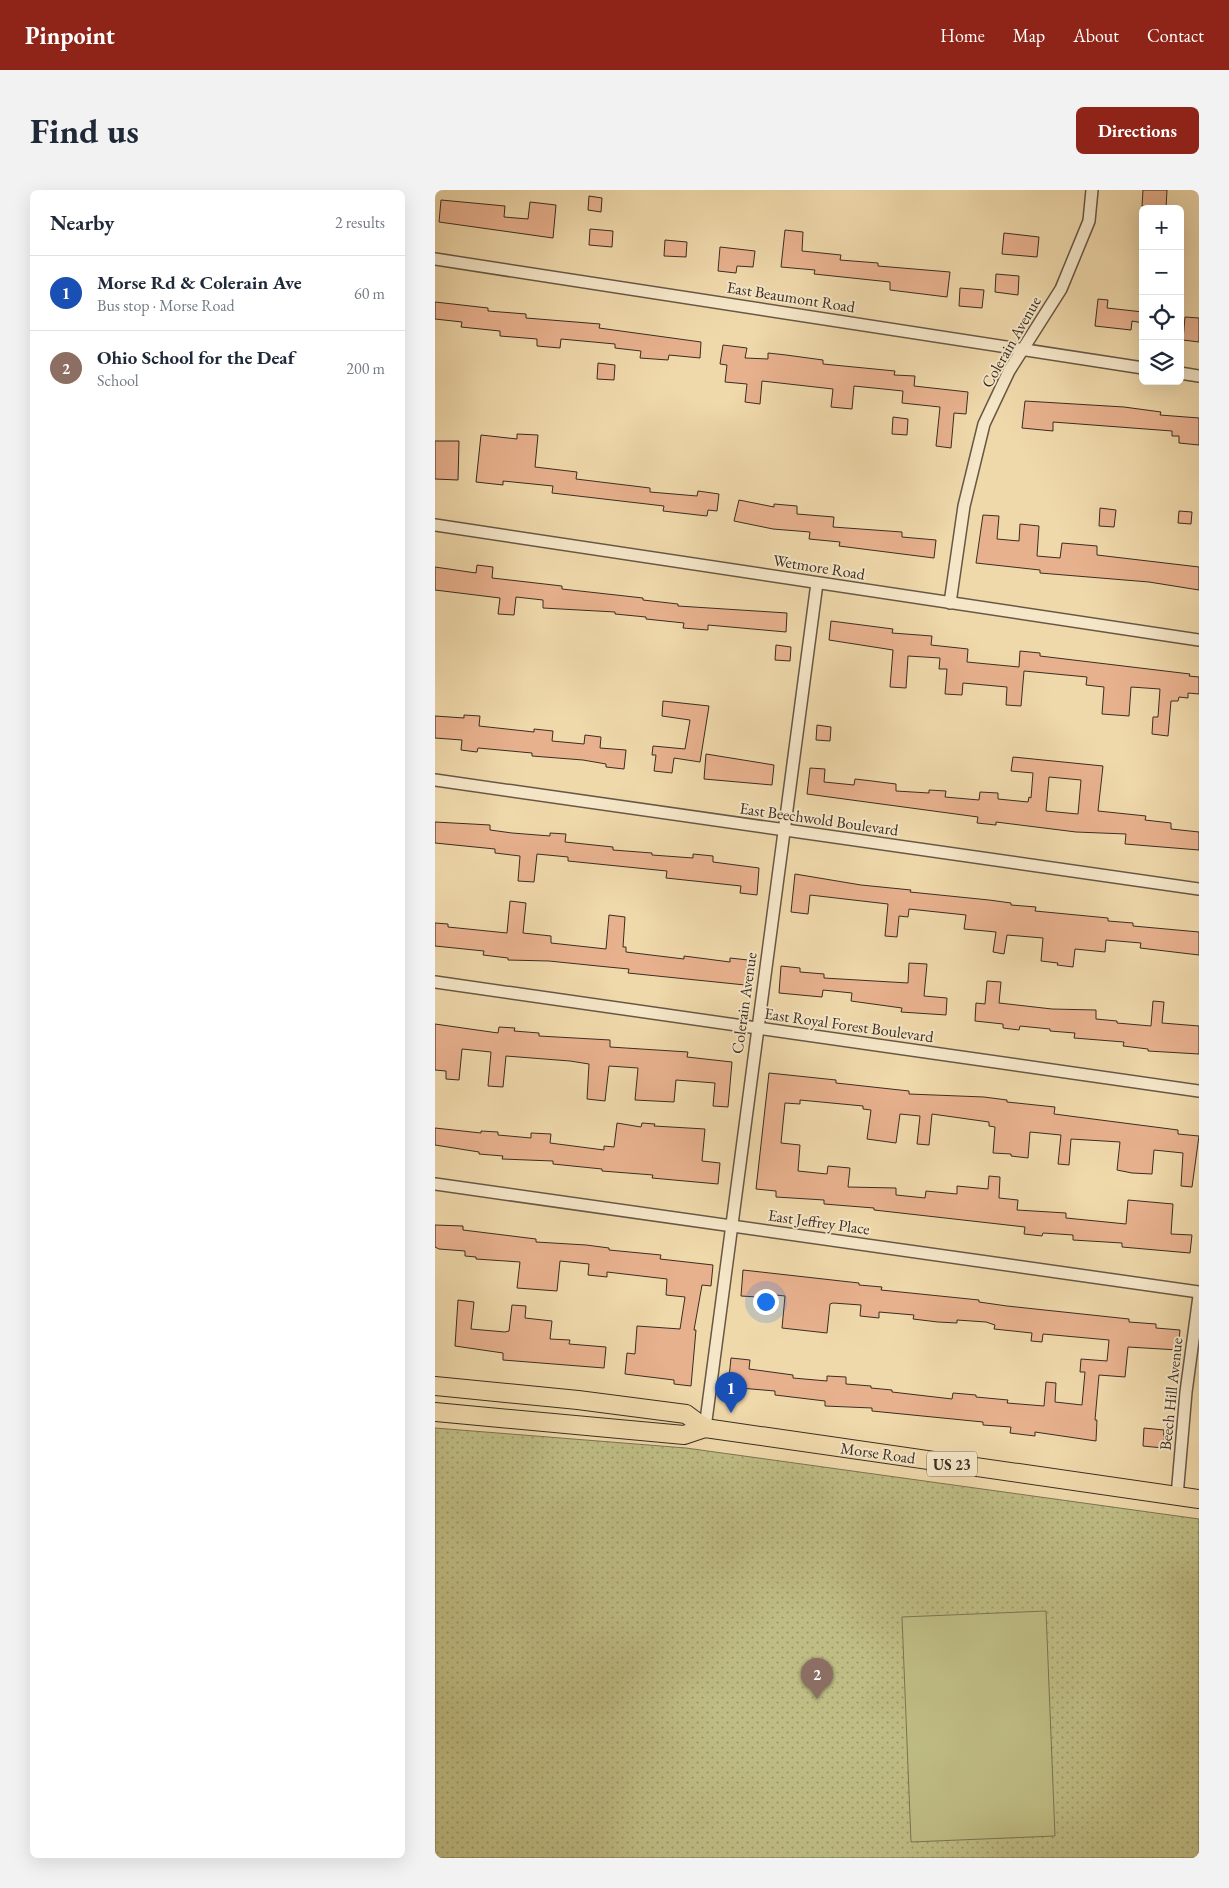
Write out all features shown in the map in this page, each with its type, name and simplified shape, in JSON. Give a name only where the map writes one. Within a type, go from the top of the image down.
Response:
[{"type":"main road","name":"Morse Road","points":[[435,1386],[578,1400],[686,1414],[705,1428]]},
{"type":"main road","name":"Morse Road","points":[[435,1412],[684,1435],[705,1428],[1199,1499]]},
{"type":"street","name":"Colerain Avenue","points":[[950,603],[964,506],[984,424],[1009,371],[1061,289],[1089,221],[1092,190]]},
{"type":"street","name":"East Beaumont Road","points":[[435,259],[1139,367]]},
{"type":"street","points":[[1184,374],[1199,376]]},
{"type":"street","name":"Wetmore Road","points":[[435,525],[1199,640]]},
{"type":"street","name":"Colerain Avenue","points":[[705,1428],[817,583]]},
{"type":"street","name":"East Beechwold Boulevard","points":[[435,780],[1199,889]]},
{"type":"street","name":"East Royal Forest Boulevard","points":[[435,982],[1199,1091]]},
{"type":"street","name":"East Jeffrey Place","points":[[435,1184],[1199,1294]]},
{"type":"street","name":"Beech Hill Avenue","points":[[1177,1496],[1186,1392],[1199,1294]]},
{"type":"shaded area","points":[[435,1428],[686,1448],[1199,1519],[1199,1858],[435,1858]]},
{"type":"shaded area","points":[[1046,1611],[1055,1836],[911,1842],[902,1617]]},
{"type":"building","points":[[1143,190],[1167,190],[1166,205],[1142,205]]},
{"type":"building","points":[[589,196],[602,198],[601,212],[588,210]]},
{"type":"building","points":[[441,200],[505,206],[504,217],[528,219],[530,202],[556,205],[553,238],[439,222]]},
{"type":"building","points":[[590,229],[613,231],[612,247],[589,245]]},
{"type":"building","points":[[785,230],[803,232],[802,251],[841,255],[840,260],[878,263],[878,266],[950,272],[947,297],[890,290],[890,282],[814,274],[815,270],[781,267]]},
{"type":"building","points":[[1004,233],[1039,237],[1037,257],[1002,254]]},
{"type":"building","points":[[665,240],[687,242],[686,257],[664,256]]},
{"type":"building","points":[[720,247],[755,251],[753,267],[737,266],[736,273],[718,271]]},
{"type":"building","points":[[996,274],[1019,276],[1018,295],[995,292]]},
{"type":"building","points":[[960,288],[984,290],[982,308],[959,306]]},
{"type":"building","points":[[1098,299],[1108,300],[1107,308],[1139,312],[1139,322],[1132,321],[1131,330],[1095,326]]},
{"type":"building","points":[[435,302],[488,308],[488,311],[526,314],[526,318],[600,324],[599,328],[701,342],[700,358],[669,355],[668,360],[640,358],[641,351],[615,348],[615,344],[561,339],[560,348],[537,346],[537,339],[500,336],[500,331],[461,327],[462,322],[435,319]]},
{"type":"building","points":[[1185,317],[1199,318],[1199,342],[1184,340]]},
{"type":"building","points":[[723,345],[747,348],[745,358],[768,359],[768,353],[823,360],[823,364],[895,371],[894,375],[915,376],[914,386],[968,392],[966,414],[954,413],[951,448],[936,446],[940,407],[902,403],[903,391],[854,386],[852,409],[831,407],[833,389],[762,381],[760,404],[745,402],[747,384],[725,382],[727,365],[720,364]]},
{"type":"building","points":[[598,363],[615,365],[614,380],[597,379]]},
{"type":"building","points":[[1025,401],[1124,407],[1161,412],[1160,415],[1199,418],[1199,445],[1179,443],[1179,436],[1172,436],[1172,431],[1053,422],[1053,431],[1022,428]]},
{"type":"building","points":[[893,417],[908,419],[907,435],[892,434]]},
{"type":"building","points":[[517,434],[538,435],[535,467],[577,472],[576,479],[650,488],[650,492],[697,496],[698,491],[719,494],[717,511],[708,510],[707,516],[663,511],[664,506],[552,493],[553,486],[503,481],[503,485],[476,482],[481,435],[517,439]]},
{"type":"building","points":[[435,441],[459,441],[458,480],[435,479]]},
{"type":"building","points":[[739,500],[774,507],[774,504],[797,506],[797,514],[834,517],[833,527],[902,532],[902,537],[936,540],[934,558],[839,546],[840,542],[809,539],[810,532],[773,529],[734,521]]},
{"type":"building","points":[[1100,508],[1116,510],[1114,527],[1099,526]]},
{"type":"building","points":[[1179,511],[1192,512],[1191,524],[1178,523]]},
{"type":"building","points":[[983,515],[999,516],[997,539],[1019,541],[1020,524],[1039,526],[1037,556],[1060,558],[1062,543],[1097,546],[1097,555],[1199,567],[1199,590],[1149,582],[1040,573],[1040,570],[976,563]]},
{"type":"building","points":[[477,565],[493,567],[492,578],[562,586],[562,589],[643,598],[643,600],[678,604],[678,606],[787,613],[786,632],[708,625],[708,630],[683,628],[684,623],[646,619],[646,617],[615,614],[615,612],[543,608],[543,600],[516,597],[514,615],[498,614],[500,598],[435,590],[435,567],[476,573]]},
{"type":"building","points":[[831,621],[893,629],[892,633],[932,636],[931,645],[968,649],[967,662],[1019,667],[1020,651],[1040,653],[1040,656],[1190,674],[1189,676],[1199,677],[1199,694],[1188,693],[1188,698],[1179,697],[1178,701],[1171,701],[1168,736],[1152,734],[1153,717],[1158,717],[1160,689],[1131,687],[1129,716],[1102,714],[1104,687],[1086,685],[1087,677],[1024,671],[1021,706],[1006,705],[1007,687],[963,683],[962,695],[945,694],[947,669],[939,669],[940,658],[908,656],[906,688],[890,687],[893,650],[829,640]]},
{"type":"building","points":[[776,645],[791,647],[790,661],[775,660]]},
{"type":"building","points":[[663,701],[709,706],[700,762],[674,758],[672,773],[654,771],[656,755],[652,755],[653,746],[685,749],[690,720],[662,716]]},
{"type":"building","points":[[464,715],[480,716],[479,726],[534,732],[534,729],[553,731],[552,741],[584,744],[585,735],[601,737],[600,748],[626,750],[624,769],[606,767],[606,764],[583,760],[532,756],[532,753],[478,748],[477,752],[461,750],[462,740],[435,738],[435,716],[464,718]]},
{"type":"building","points":[[817,725],[831,727],[830,741],[816,740]]},
{"type":"building","points":[[706,754],[774,765],[772,785],[704,779]]},
{"type":"building","points":[[1013,757],[1103,766],[1098,811],[1146,816],[1145,820],[1171,823],[1171,829],[1199,832],[1199,850],[1125,844],[1126,834],[1076,832],[996,822],[996,825],[977,823],[978,817],[807,794],[810,768],[825,769],[824,782],[854,785],[855,779],[896,784],[896,791],[929,793],[929,790],[946,791],[945,797],[979,800],[980,792],[998,793],[998,799],[1028,802],[1029,797],[1031,798],[1033,773],[1011,771]],"holes":[[[1049,777],[1081,780],[1078,814],[1046,811]]]},
{"type":"building","points":[[435,822],[490,825],[490,830],[512,833],[550,836],[550,833],[566,834],[565,842],[613,847],[613,850],[652,853],[652,855],[693,858],[693,854],[713,856],[713,862],[759,868],[757,895],[740,893],[741,886],[666,878],[667,871],[568,861],[568,857],[537,854],[534,882],[518,881],[520,856],[495,853],[495,849],[435,843]]},
{"type":"building","points":[[795,874],[861,885],[911,890],[910,892],[1011,903],[1011,905],[1036,907],[1035,911],[1108,918],[1108,921],[1133,923],[1133,926],[1199,932],[1199,955],[1140,948],[1141,943],[1106,940],[1105,952],[1075,949],[1073,967],[1057,965],[1058,963],[1041,961],[1043,938],[1007,935],[1004,954],[993,952],[996,932],[964,929],[966,915],[909,909],[908,917],[899,916],[897,937],[885,936],[888,904],[810,895],[808,914],[791,912]]},
{"type":"building","points":[[510,901],[526,903],[523,933],[551,936],[551,943],[606,949],[609,915],[625,917],[623,947],[626,947],[626,952],[684,959],[684,956],[730,962],[730,958],[748,960],[745,985],[628,973],[629,969],[549,961],[508,960],[508,958],[483,955],[484,951],[435,946],[435,923],[448,924],[448,927],[507,933]]},
{"type":"building","points":[[909,963],[927,964],[924,996],[947,998],[946,1015],[901,1012],[902,1008],[851,1001],[852,993],[823,990],[822,997],[779,993],[781,966],[800,968],[800,972],[824,974],[824,978],[908,983]]},
{"type":"building","points":[[987,981],[1001,982],[999,1003],[1052,1009],[1096,1010],[1096,1019],[1117,1021],[1117,1023],[1151,1026],[1153,1001],[1164,1002],[1162,1023],[1199,1026],[1199,1054],[1148,1051],[1148,1049],[1123,1046],[1124,1042],[1074,1038],[1075,1033],[1020,1026],[1019,1030],[1003,1028],[1003,1024],[975,1021],[976,1003],[985,1004]]},
{"type":"building","points":[[435,1024],[498,1033],[499,1027],[515,1028],[514,1031],[539,1033],[539,1036],[610,1040],[610,1047],[688,1052],[687,1057],[732,1062],[728,1107],[713,1106],[715,1083],[676,1080],[674,1102],[635,1100],[638,1068],[609,1066],[605,1101],[587,1099],[589,1064],[570,1061],[506,1056],[503,1087],[488,1086],[491,1052],[462,1049],[459,1080],[446,1079],[446,1071],[435,1070]]},
{"type":"building","points":[[769,1073],[836,1080],[836,1083],[909,1091],[909,1094],[984,1097],[1007,1100],[1007,1102],[1055,1107],[1054,1114],[1178,1130],[1178,1134],[1199,1136],[1192,1187],[1181,1186],[1183,1153],[1154,1150],[1152,1174],[1132,1173],[1117,1170],[1120,1142],[1071,1139],[1069,1165],[1058,1164],[1061,1135],[1030,1132],[1028,1158],[1011,1156],[1011,1154],[993,1153],[995,1127],[989,1126],[989,1122],[932,1114],[929,1145],[917,1144],[920,1116],[900,1114],[896,1143],[867,1139],[871,1110],[863,1109],[863,1106],[800,1100],[800,1104],[785,1103],[781,1143],[800,1145],[798,1171],[827,1174],[828,1166],[850,1168],[848,1187],[896,1188],[896,1195],[925,1198],[926,1191],[957,1194],[957,1186],[988,1189],[989,1176],[1000,1177],[999,1198],[1018,1200],[1017,1210],[1066,1213],[1066,1218],[1126,1224],[1128,1200],[1173,1204],[1171,1234],[1192,1235],[1190,1253],[1122,1247],[1122,1243],[1073,1240],[1073,1235],[1043,1233],[1042,1236],[1024,1234],[1025,1227],[874,1210],[874,1208],[824,1204],[824,1200],[776,1197],[776,1191],[756,1189]]},
{"type":"building","points":[[617,1123],[641,1127],[642,1123],[655,1124],[654,1126],[705,1129],[702,1161],[720,1163],[718,1184],[652,1178],[653,1175],[602,1171],[602,1169],[553,1164],[553,1161],[502,1159],[503,1156],[479,1154],[479,1152],[435,1145],[435,1128],[481,1133],[481,1131],[498,1132],[498,1135],[531,1138],[531,1133],[551,1134],[550,1143],[604,1150],[604,1146],[614,1147]]},
{"type":"building","points":[[435,1225],[463,1226],[463,1230],[536,1239],[536,1242],[586,1245],[609,1248],[609,1250],[661,1255],[660,1259],[713,1265],[711,1286],[702,1285],[694,1330],[696,1330],[691,1386],[674,1384],[674,1380],[625,1374],[627,1353],[635,1354],[637,1326],[680,1329],[685,1297],[666,1295],[667,1279],[607,1272],[607,1277],[588,1275],[589,1264],[560,1261],[557,1291],[517,1288],[520,1262],[476,1259],[476,1257],[465,1256],[465,1251],[439,1249],[435,1247]]},
{"type":"building","points":[[743,1270],[859,1283],[859,1285],[882,1287],[881,1290],[979,1300],[979,1302],[1007,1306],[1129,1319],[1129,1322],[1156,1324],[1156,1328],[1180,1330],[1178,1350],[1128,1347],[1125,1377],[1099,1375],[1095,1420],[1097,1420],[1096,1441],[1035,1432],[1035,1436],[1010,1433],[1011,1427],[983,1425],[983,1422],[872,1411],[872,1408],[825,1406],[825,1401],[775,1395],[775,1391],[728,1387],[731,1358],[750,1360],[749,1369],[793,1375],[793,1378],[827,1381],[827,1376],[846,1377],[846,1384],[871,1386],[871,1388],[892,1390],[892,1392],[952,1399],[953,1393],[1008,1400],[1007,1403],[1044,1406],[1046,1382],[1056,1383],[1055,1402],[1082,1405],[1085,1372],[1080,1372],[1081,1359],[1107,1361],[1109,1340],[1043,1334],[1042,1342],[1031,1341],[1032,1333],[994,1329],[995,1325],[986,1322],[957,1320],[957,1323],[938,1322],[913,1319],[914,1315],[879,1312],[879,1318],[860,1316],[861,1305],[833,1303],[830,1304],[827,1333],[782,1328],[785,1296],[757,1293],[757,1297],[741,1296]]},
{"type":"building","points":[[458,1300],[474,1302],[471,1329],[505,1332],[509,1331],[512,1305],[526,1306],[525,1318],[552,1321],[550,1339],[570,1340],[569,1344],[606,1347],[604,1368],[503,1360],[503,1353],[455,1346]]},
{"type":"building","points":[[1144,1428],[1164,1430],[1163,1448],[1143,1446]]},
{"type":"place","name":"Morse Rd & Colerain Ave","points":[[731,1413]]},
{"type":"place","name":"Ohio School for the Deaf","points":[[817,1699]]}]
